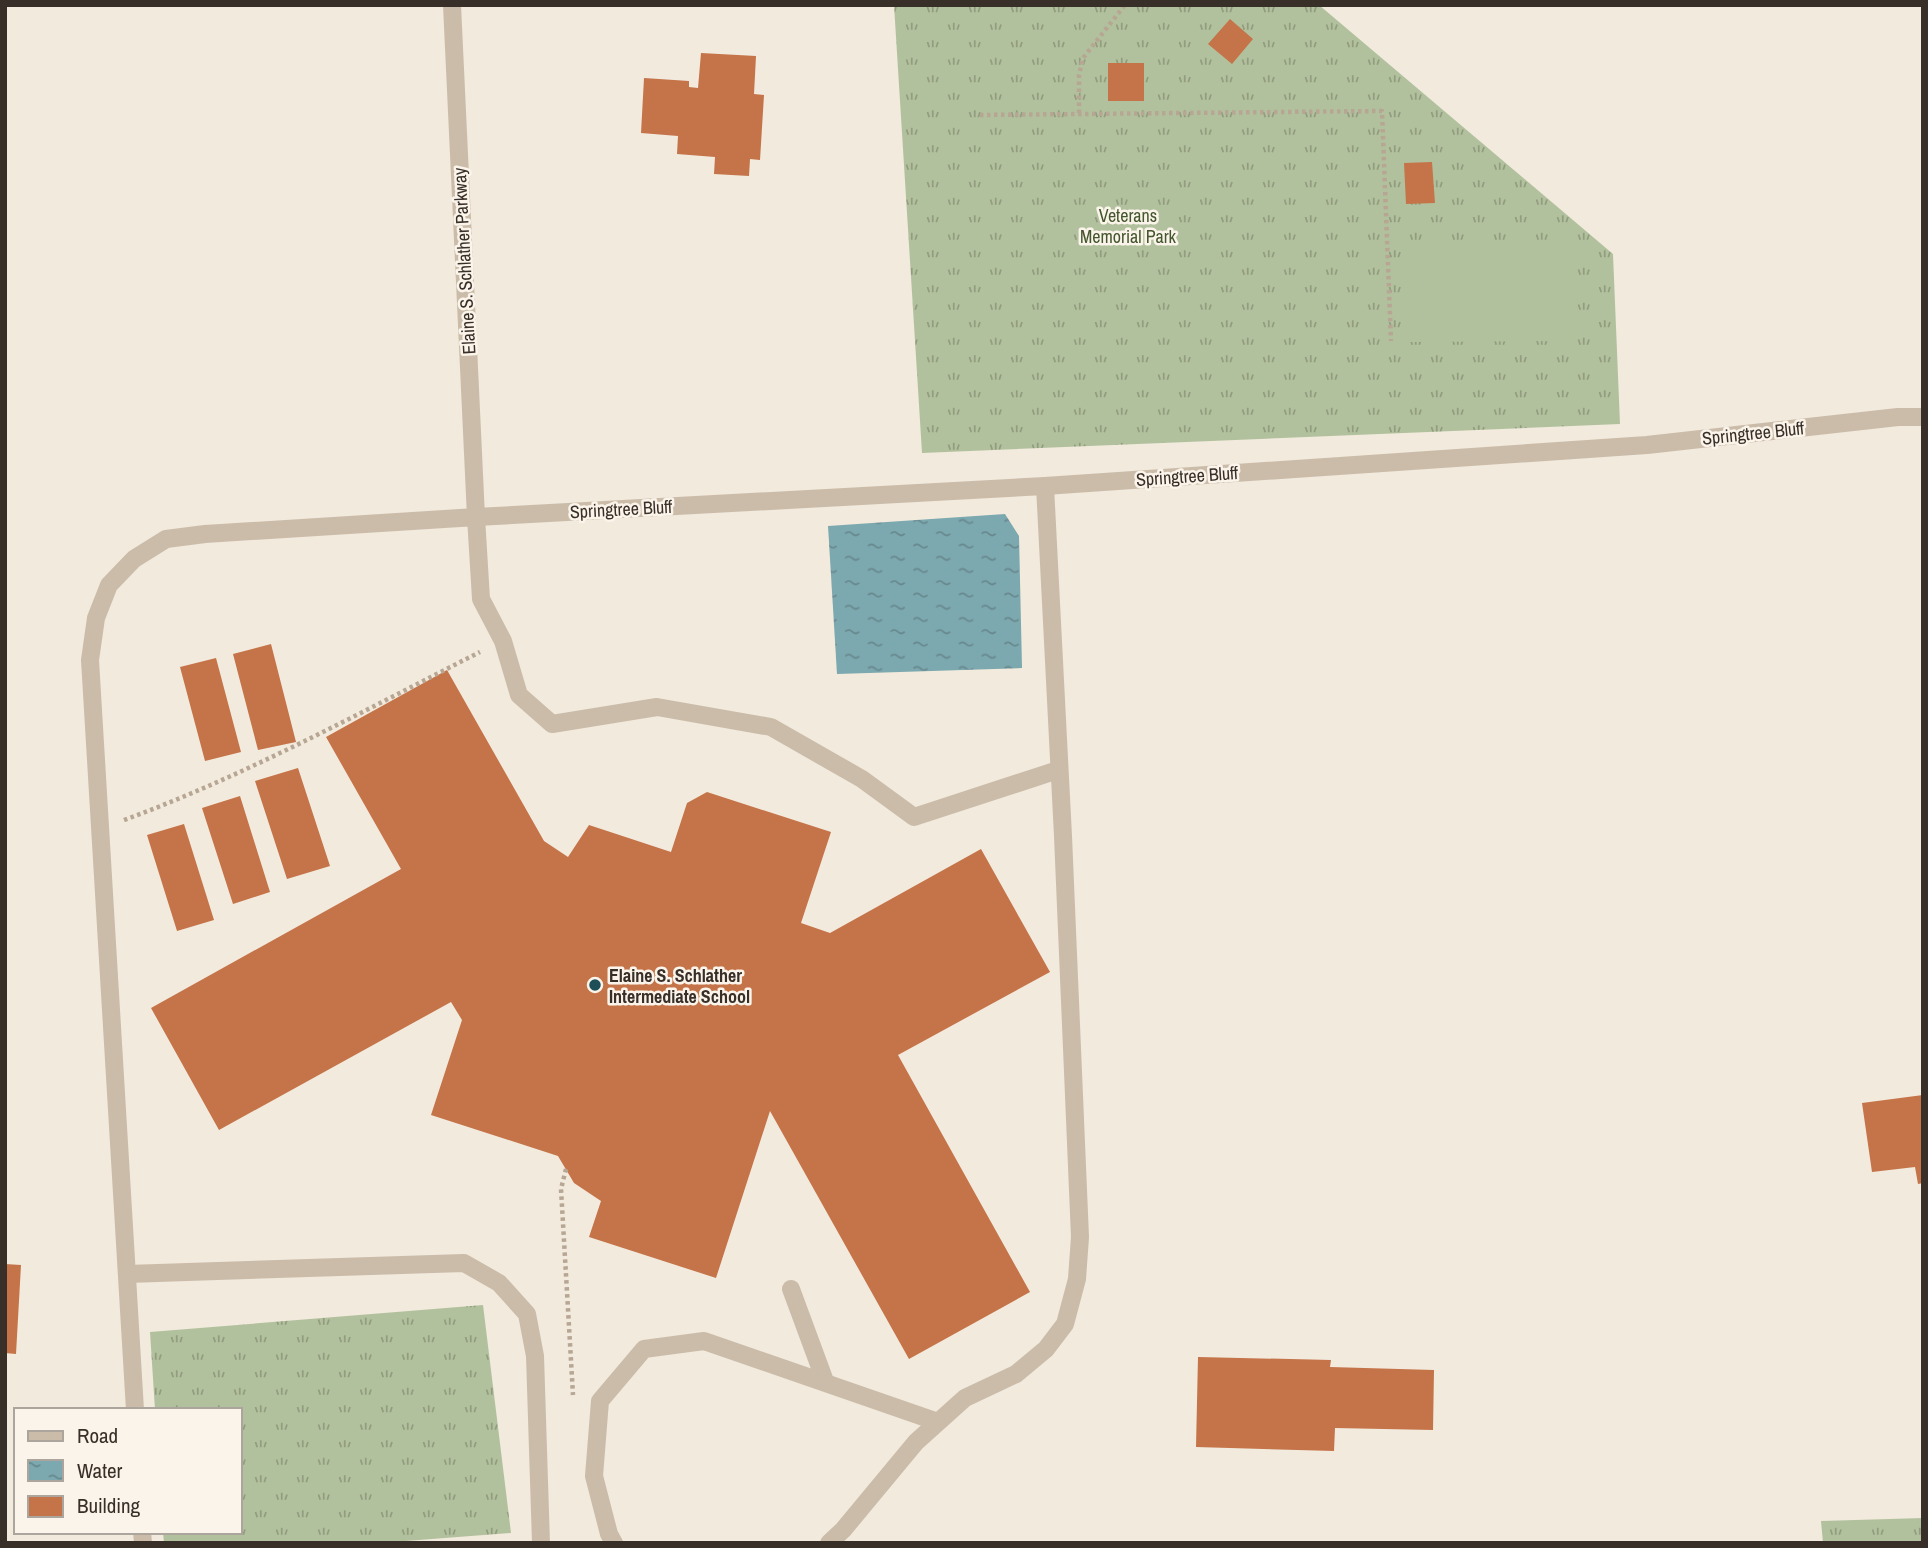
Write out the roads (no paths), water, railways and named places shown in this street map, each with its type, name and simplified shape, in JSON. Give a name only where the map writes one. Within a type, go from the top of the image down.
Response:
[{"type":"street","name":"Elaine S. Schlather Parkway","points":[[452,5],[481,599],[503,641],[519,695],[552,724],[657,707],[771,727],[862,779],[914,817],[1058,770]]},
{"type":"street","name":"Springtree Bluff","points":[[1898,417],[1923,408]]},
{"type":"street","name":"Springtree Bluff","points":[[135,1408],[90,660],[96,618],[109,585],[134,559],[166,539],[205,534],[476,517],[1045,486],[1647,445],[1923,416]]},
{"type":"street","points":[[829,1543],[844,1530],[916,1442],[938,1422],[965,1398],[1016,1374],[1046,1349],[1065,1324],[1077,1279],[1080,1237],[1045,486]]},
{"type":"street","points":[[127,1274],[464,1263],[499,1283],[527,1314],[535,1356],[541,1543]]},
{"type":"street","points":[[790,1289],[825,1381]]},
{"type":"street","points":[[614,1543],[609,1534],[594,1476],[600,1401],[644,1349],[704,1341],[938,1422]]},
{"type":"water","points":[[1005,514],[1019,536],[1022,668],[837,674],[828,526]]},
{"type":"place","name":"Elaine S. Schlather Intermediate School","points":[[595,985]]},
{"type":"park label","name":"Veterans Memorial Park","points":[[1128,225]]}]
